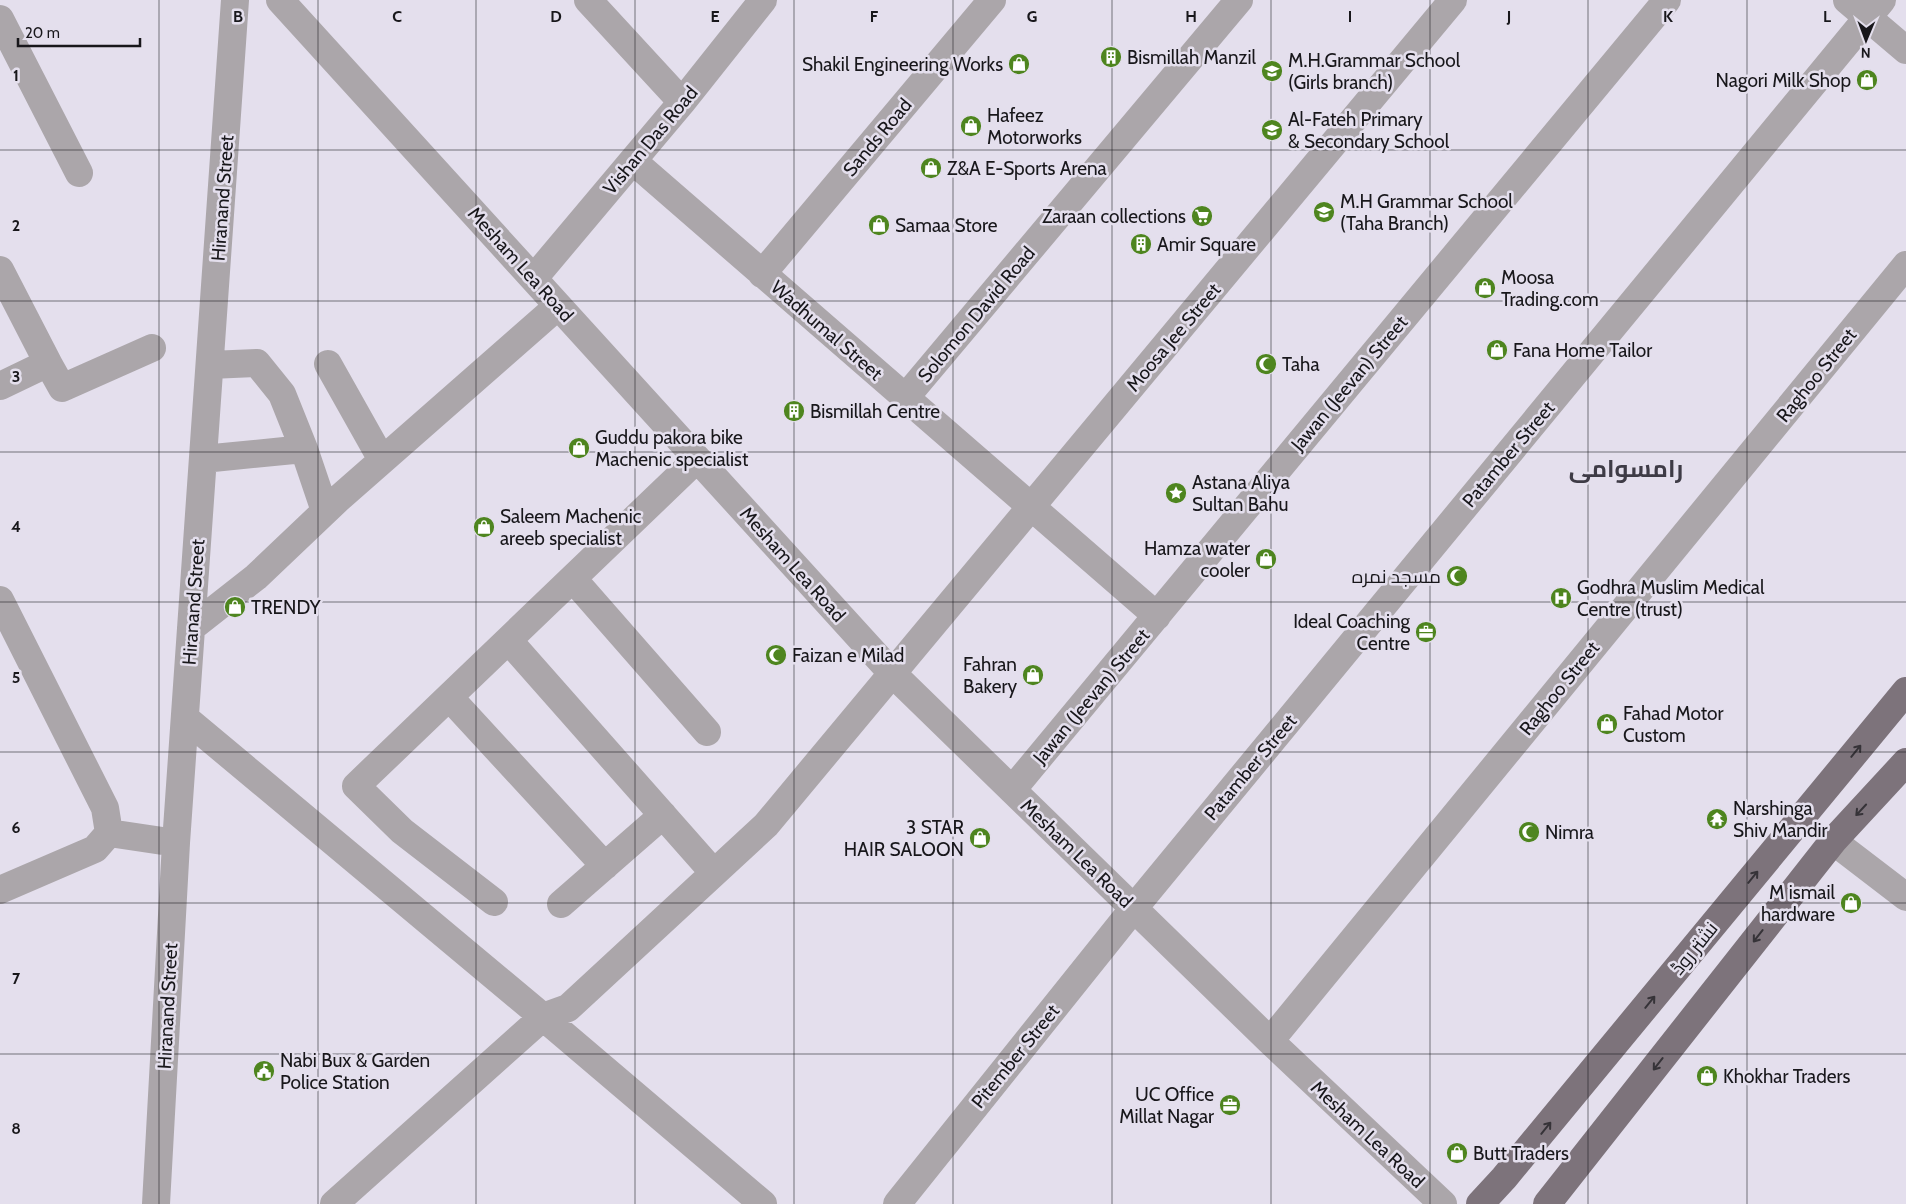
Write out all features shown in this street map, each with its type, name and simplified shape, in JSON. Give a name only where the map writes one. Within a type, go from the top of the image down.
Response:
[{"type":"main road","name":"نشتر روڈ","points":[[1480,1204],[1511,1171],[1906,691]]},
{"type":"main road","points":[[1547,1204],[1833,841],[1906,762]]},
{"type":"street","name":"Hiranand Street","points":[[157,1203],[184,718],[235,0]]},
{"type":"street","name":"Mesham Lea Road","points":[[280,0],[893,674],[1270,1041],[1443,1204]]},
{"type":"street","points":[[588,0],[682,102]]},
{"type":"street","name":"Vishan Das Road","points":[[534,278],[682,102],[763,0]]},
{"type":"street","name":"Sands Road","points":[[762,274],[992,0]]},
{"type":"street","name":"Solomon David Road","points":[[905,398],[1240,0]]},
{"type":"street","name":"Moosa Jee Street","points":[[543,1017],[568,1008],[766,824],[1453,0]]},
{"type":"street","name":"Jawan (Jeevan) Street","points":[[1012,790],[1666,0]]},
{"type":"street","points":[[1847,0],[1875,9],[1906,50]]},
{"type":"street","name":"Patamber Street","points":[[1134,908],[1875,9]]},
{"type":"street","points":[[0,19],[79,173]]},
{"type":"street","name":"Wadhumal Street","points":[[633,161],[1157,616]]},
{"type":"street","name":"Raghoo Street","points":[[1270,1041],[1906,265]]},
{"type":"street","points":[[0,270],[62,388],[152,348]]},
{"type":"street","points":[[191,628],[256,577],[325,511],[558,306]]},
{"type":"street","points":[[0,386],[48,363]]},
{"type":"street","points":[[210,365],[257,363],[282,394],[304,449],[325,511]]},
{"type":"street","points":[[328,364],[382,460]]},
{"type":"street","points":[[203,459],[304,449]]},
{"type":"street","points":[[494,902],[402,831],[356,786],[450,698],[697,459]]},
{"type":"street","points":[[573,579],[707,732]]},
{"type":"street","points":[[0,600],[105,808],[109,833]]},
{"type":"street","points":[[509,641],[714,873]]},
{"type":"street","points":[[450,698],[605,866]]},
{"type":"street","points":[[184,718],[543,1017],[763,1204]]},
{"type":"street","points":[[561,904],[663,815]]},
{"type":"street","points":[[109,833],[176,843]]},
{"type":"street","points":[[0,890],[95,849],[109,833]]},
{"type":"street","points":[[1833,841],[1906,897]]},
{"type":"street","name":"Pitember Street","points":[[897,1204],[1134,908]]},
{"type":"street","points":[[334,1204],[543,1017]]},
{"type":"place","name":"Bismillah Manzil","points":[[1111,57]]},
{"type":"place","name":"Shakil Engineering Works","points":[[1019,64]]},
{"type":"place","name":"M.H.Grammar School (Girls branch)","points":[[1272,71]]},
{"type":"place","name":"Nagori Milk Shop","points":[[1867,80]]},
{"type":"place","name":"Hafeez Motorworks","points":[[971,126]]},
{"type":"place","name":"Al-Fateh Primary & Secondary School","points":[[1272,130]]},
{"type":"place","name":"Z&A E-Sports Arena","points":[[931,168]]},
{"type":"place","name":"M.H Grammar School (Taha Branch)","points":[[1324,212]]},
{"type":"place","name":"Zaraan collections","points":[[1202,216]]},
{"type":"place","name":"Samaa Store","points":[[879,225]]},
{"type":"place","name":"Amir Square","points":[[1141,244]]},
{"type":"place","name":"Moosa Trading.com","points":[[1485,288]]},
{"type":"place","name":"Fana Home Tailor","points":[[1497,350]]},
{"type":"place","name":"Taha","points":[[1266,364]]},
{"type":"place","name":"Bismillah Centre","points":[[794,411]]},
{"type":"place","name":"Guddu pakora bike Machenic specialist","points":[[579,448]]},
{"type":"place","name":"Astana Aliya Sultan Bahu","points":[[1176,493]]},
{"type":"place","name":"Saleem Machenic areeb specialist","points":[[484,527]]},
{"type":"place","name":"Hamza water cooler","points":[[1266,559]]},
{"type":"place","name":"مسجد نمرہ","points":[[1457,576]]},
{"type":"place","name":"Godhra Muslim Medical Centre (trust)","points":[[1561,598]]},
{"type":"place","name":"TRENDY","points":[[235,607]]},
{"type":"place","name":"Ideal Coaching Centre","points":[[1426,632]]},
{"type":"place","name":"Faizan e Milad","points":[[776,655]]},
{"type":"place","name":"Fahran Bakery","points":[[1033,675]]},
{"type":"place","name":"Fahad Motor Custom","points":[[1607,724]]},
{"type":"place","name":"Narshinga Shiv Mandir","points":[[1717,819]]},
{"type":"place","name":"Nimra","points":[[1529,832]]},
{"type":"place","name":"3 STAR HAIR SALOON","points":[[980,838]]},
{"type":"place","name":"M ismail hardware","points":[[1851,903]]},
{"type":"place","name":"Nabi Bux & Garden Police Station","points":[[264,1071]]},
{"type":"place","name":"Khokhar Traders","points":[[1707,1076]]},
{"type":"place","name":"UC Office Millat Nagar","points":[[1230,1105]]},
{"type":"place","name":"Butt Traders","points":[[1457,1153]]},
{"type":"district","name":"رامسوامی","points":[[1626,469]]}]
